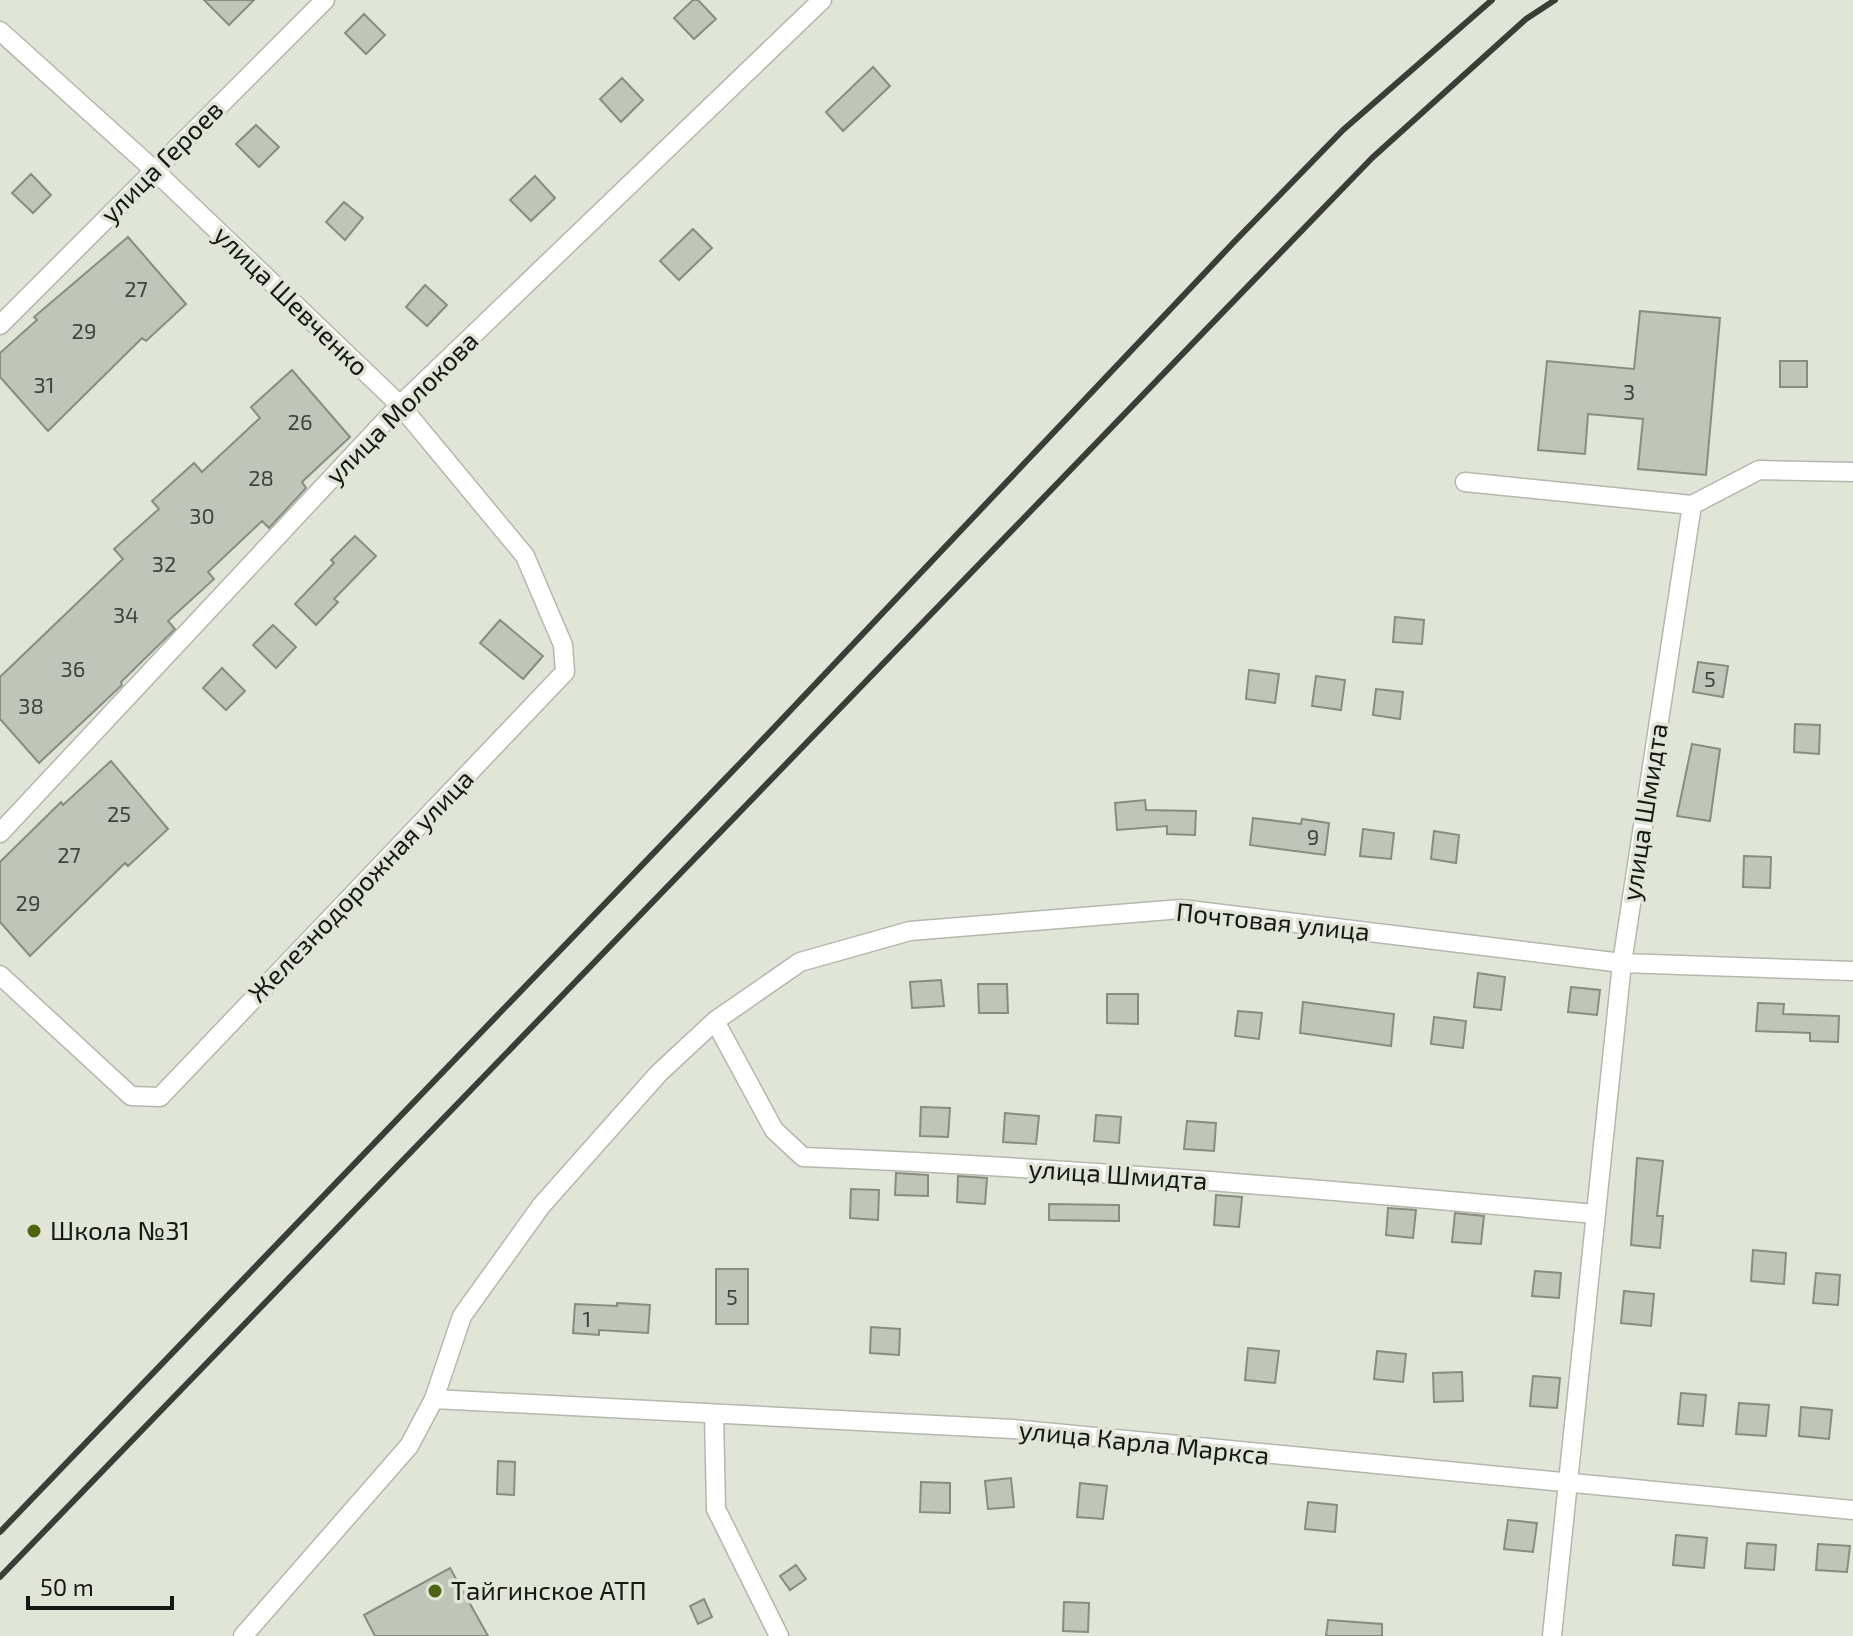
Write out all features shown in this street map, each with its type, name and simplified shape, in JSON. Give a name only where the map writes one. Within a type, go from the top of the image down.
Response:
[{"type":"street","name":"улица Героев","points":[[0,325],[325,0]]},
{"type":"street","name":"улица Молокова","points":[[0,833],[400,405],[822,0]]},
{"type":"street","name":"улица Шевченко","points":[[0,31],[154,170],[400,405],[525,556],[563,645]]},
{"type":"street","points":[[1465,482],[1692,505],[1759,470],[1853,472]]},
{"type":"street","name":"улица Шмидта","points":[[1552,1636],[1622,963],[1692,505]]},
{"type":"street","name":"Железнодорожная улица","points":[[0,975],[131,1096],[160,1097],[565,672],[563,645]]},
{"type":"street","name":"Почтовая улица","points":[[246,1635],[409,1446],[434,1399],[462,1316],[541,1206],[659,1073],[715,1021],[800,962],[910,931],[1181,909],[1622,963],[1853,971]]},
{"type":"street","name":"улица Шмидта","points":[[715,1021],[774,1130],[803,1157],[1010,1167],[1595,1214]]},
{"type":"street","name":"улица Карла Маркса","points":[[434,1399],[1013,1429],[1570,1486],[1853,1510]]},
{"type":"street","points":[[714,1414],[716,1509],[779,1636]]},
{"type":"building","points":[[204,0],[254,0],[229,25]]},
{"type":"building","points":[[693,0],[698,0],[716,19],[694,39],[674,18]]},
{"type":"building","points":[[364,14],[385,35],[366,54],[345,33]]},
{"type":"building","points":[[873,67],[890,86],[843,131],[826,112]]},
{"type":"building","points":[[622,78],[643,100],[621,122],[600,99]]},
{"type":"building","points":[[256,125],[279,147],[259,167],[236,144]]},
{"type":"building","points":[[31,174],[51,195],[33,213],[12,193]]},
{"type":"building","points":[[535,176],[555,198],[531,221],[510,200]]},
{"type":"building","points":[[344,202],[363,218],[345,240],[326,222]]},
{"type":"building","points":[[693,229],[712,248],[679,280],[660,261]]},
{"type":"building","points":[[128,237],[186,304],[146,341],[142,338],[48,431],[0,377],[0,353],[37,320],[34,317]]},
{"type":"building","points":[[425,285],[447,305],[427,326],[406,307]]},
{"type":"building","points":[[1640,311],[1720,318],[1706,475],[1638,469],[1643,419],[1588,414],[1585,454],[1538,450],[1547,361],[1634,369]]},
{"type":"building","points":[[1780,361],[1807,361],[1807,387],[1780,387]]},
{"type":"building","points":[[292,370],[350,437],[302,482],[306,488],[269,528],[262,521],[208,572],[214,579],[168,621],[175,629],[121,682],[122,685],[39,763],[0,719],[0,677],[123,559],[114,549],[159,509],[152,501],[194,463],[202,472],[260,418],[251,407]]},
{"type":"building","points":[[355,536],[376,556],[334,599],[338,602],[316,625],[295,604]]},
{"type":"building","points":[[1395,617],[1424,620],[1422,644],[1393,642]]},
{"type":"building","points":[[500,620],[543,656],[523,679],[480,643]]},
{"type":"building","points":[[273,625],[296,647],[276,668],[253,645]]},
{"type":"building","points":[[1698,662],[1728,666],[1723,697],[1693,692]]},
{"type":"building","points":[[222,668],[245,691],[226,710],[203,688]]},
{"type":"building","points":[[1249,670],[1279,674],[1275,703],[1246,699]]},
{"type":"building","points":[[1316,676],[1345,680],[1341,710],[1312,706]]},
{"type":"building","points":[[1376,689],[1403,692],[1400,719],[1373,715]]},
{"type":"building","points":[[1795,724],[1820,725],[1819,754],[1794,752]]},
{"type":"building","points":[[1692,744],[1720,749],[1710,821],[1677,816]]},
{"type":"building","points":[[111,761],[168,829],[128,866],[125,863],[30,956],[0,922],[0,862],[61,802],[63,805]]},
{"type":"building","points":[[1145,800],[1146,810],[1196,811],[1195,835],[1167,834],[1167,826],[1117,830],[1115,803]]},
{"type":"building","points":[[1253,818],[1301,824],[1302,819],[1329,823],[1325,855],[1250,845]]},
{"type":"building","points":[[1363,829],[1394,833],[1391,859],[1360,856]]},
{"type":"building","points":[[1434,831],[1459,835],[1456,863],[1431,859]]},
{"type":"building","points":[[1744,856],[1771,857],[1770,888],[1743,887]]},
{"type":"building","points":[[1478,973],[1505,977],[1501,1010],[1474,1007]]},
{"type":"building","points":[[941,980],[944,1006],[912,1008],[910,982]]},
{"type":"building","points":[[978,984],[1007,984],[1008,1013],[979,1013]]},
{"type":"building","points":[[1571,987],[1600,990],[1597,1015],[1568,1012]]},
{"type":"building","points":[[1107,994],[1138,994],[1138,1024],[1107,1023]]},
{"type":"building","points":[[1303,1002],[1394,1014],[1391,1046],[1300,1033]]},
{"type":"building","points":[[1758,1003],[1784,1004],[1783,1014],[1839,1016],[1838,1042],[1810,1041],[1810,1033],[1756,1031]]},
{"type":"building","points":[[1238,1011],[1262,1013],[1259,1039],[1235,1036]]},
{"type":"building","points":[[1434,1017],[1466,1021],[1463,1048],[1431,1044]]},
{"type":"building","points":[[921,1107],[950,1108],[948,1137],[920,1136]]},
{"type":"building","points":[[1005,1113],[1039,1116],[1036,1144],[1003,1142]]},
{"type":"building","points":[[1096,1115],[1121,1117],[1119,1143],[1094,1141]]},
{"type":"building","points":[[1187,1121],[1216,1123],[1214,1151],[1184,1149]]},
{"type":"building","points":[[1637,1158],[1663,1161],[1657,1216],[1663,1216],[1660,1248],[1631,1245]]},
{"type":"building","points":[[896,1173],[928,1175],[928,1196],[895,1195]]},
{"type":"building","points":[[958,1176],[987,1178],[985,1204],[957,1202]]},
{"type":"building","points":[[851,1189],[879,1190],[878,1220],[850,1218]]},
{"type":"building","points":[[1216,1195],[1242,1197],[1239,1227],[1214,1225]]},
{"type":"building","points":[[1049,1204],[1119,1205],[1119,1221],[1049,1220]]},
{"type":"building","points":[[1388,1208],[1416,1210],[1413,1238],[1386,1235]]},
{"type":"building","points":[[1455,1213],[1484,1216],[1481,1244],[1452,1242]]},
{"type":"building","points":[[1753,1250],[1786,1253],[1784,1284],[1751,1281]]},
{"type":"building","points":[[716,1269],[748,1269],[748,1324],[716,1324]]},
{"type":"building","points":[[1535,1271],[1561,1273],[1559,1298],[1532,1296]]},
{"type":"building","points":[[1816,1273],[1840,1275],[1838,1305],[1813,1303]]},
{"type":"building","points":[[1624,1291],[1654,1294],[1651,1326],[1621,1323]]},
{"type":"building","points":[[617,1303],[650,1305],[648,1333],[599,1330],[599,1335],[573,1333],[575,1304],[617,1306]]},
{"type":"building","points":[[871,1327],[900,1329],[899,1355],[870,1353]]},
{"type":"building","points":[[1248,1348],[1279,1351],[1275,1383],[1245,1380]]},
{"type":"building","points":[[1377,1351],[1406,1354],[1403,1382],[1374,1379]]},
{"type":"building","points":[[1462,1372],[1463,1401],[1434,1402],[1433,1373]]},
{"type":"building","points":[[1533,1376],[1560,1378],[1557,1408],[1530,1406]]},
{"type":"building","points":[[1681,1393],[1706,1395],[1703,1426],[1678,1424]]},
{"type":"building","points":[[1739,1403],[1769,1405],[1766,1436],[1736,1434]]},
{"type":"building","points":[[1801,1407],[1832,1410],[1829,1439],[1799,1436]]},
{"type":"building","points":[[498,1461],[515,1462],[514,1495],[497,1494]]},
{"type":"building","points":[[1011,1478],[1014,1507],[988,1509],[985,1481]]},
{"type":"building","points":[[921,1482],[950,1483],[950,1513],[920,1512]]},
{"type":"building","points":[[1080,1483],[1107,1486],[1103,1519],[1077,1517]]},
{"type":"building","points":[[1308,1502],[1337,1505],[1335,1532],[1305,1529]]},
{"type":"building","points":[[1508,1520],[1537,1523],[1533,1552],[1504,1549]]},
{"type":"building","points":[[1676,1535],[1707,1538],[1704,1568],[1673,1565]]},
{"type":"building","points":[[1747,1543],[1776,1545],[1774,1570],[1745,1568]]},
{"type":"building","points":[[1818,1544],[1850,1546],[1847,1572],[1816,1570]]},
{"type":"building","points":[[796,1565],[806,1579],[790,1590],[780,1576]]},
{"type":"building","name":"Тайгинское АТП","points":[[450,1568],[488,1636],[375,1636],[364,1615]]},
{"type":"building","points":[[704,1599],[712,1617],[698,1624],[690,1606]]},
{"type":"building","points":[[1064,1602],[1089,1603],[1088,1632],[1063,1631]]},
{"type":"building","points":[[1328,1620],[1382,1624],[1382,1636],[1326,1636]]},
{"type":"railway","points":[[0,1532],[749,754],[1343,130],[1492,0]]},
{"type":"railway","points":[[0,1577],[1372,158],[1526,19],[1555,0]]},
{"type":"place","name":"Школа №31","points":[[34,1231]]},
{"type":"place","name":"Тайгинское АТП","points":[[435,1591]]}]
